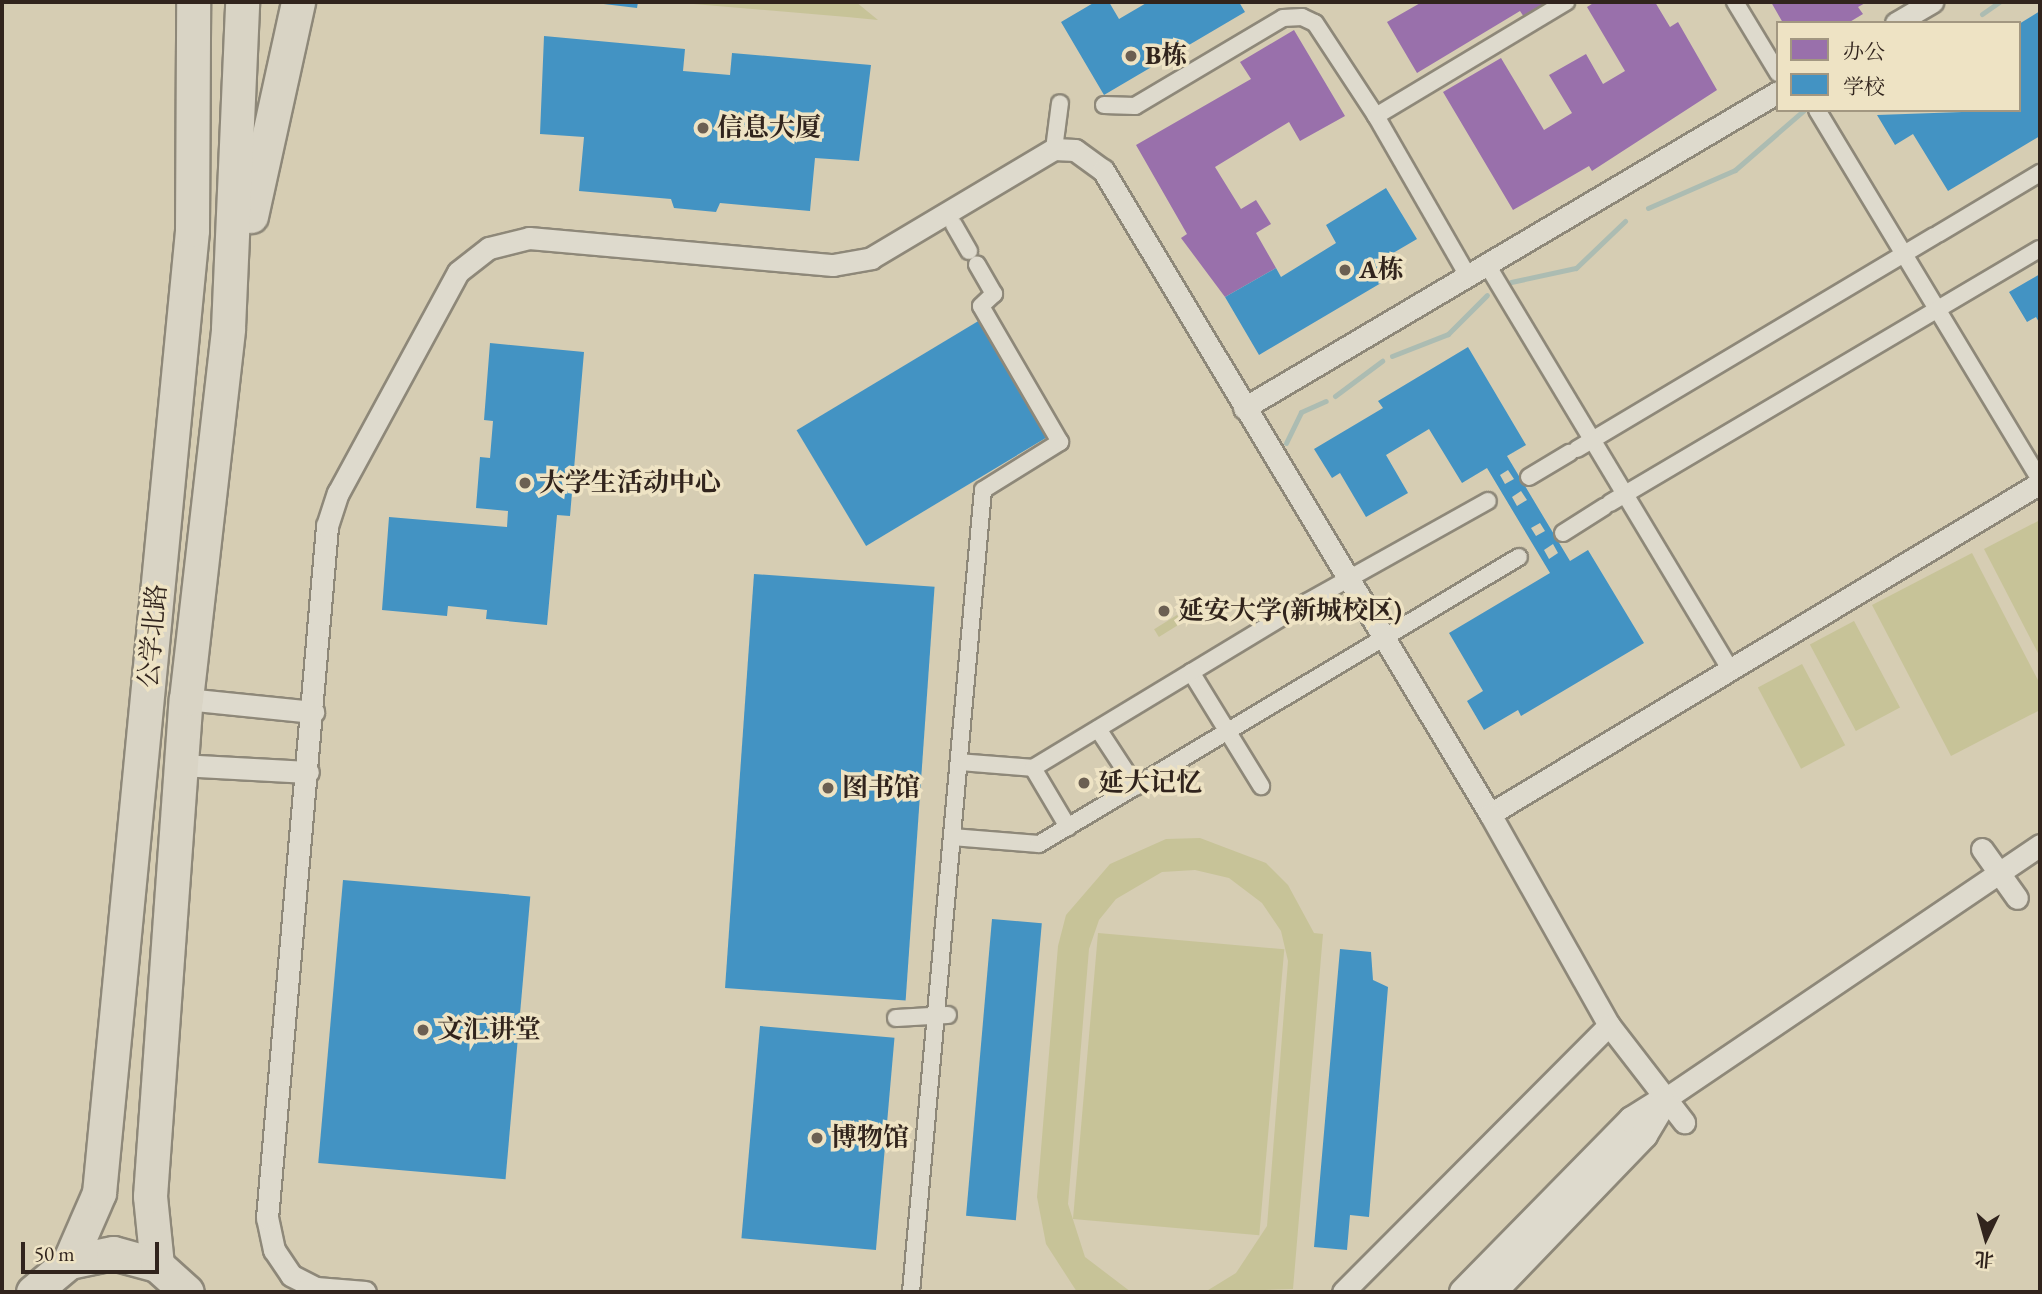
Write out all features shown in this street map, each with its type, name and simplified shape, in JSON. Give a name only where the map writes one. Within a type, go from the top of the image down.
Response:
[{"type":"main road","name":"公学北路","points":[[157,1265],[150,1196],[180,765],[228,328],[242,2]]},
{"type":"main road","points":[[228,328],[298,2]]},
{"type":"main road","name":"公学北路","points":[[69,1262],[99,1193],[102,1166],[192,230],[191,11]]},
{"type":"main road","points":[[33,1292],[69,1262],[113,1253],[157,1265],[187,1292]]},
{"type":"street","points":[[1376,116],[1566,2]]},
{"type":"street","points":[[1735,2],[1776,70]]},
{"type":"street","points":[[1899,21],[1932,2]]},
{"type":"street","points":[[1104,105],[1135,106],[1283,18],[1302,17],[1315,23],[1376,116],[1467,274]]},
{"type":"street","points":[[1244,408],[1486,262],[1776,93]]},
{"type":"street","points":[[1054,149],[1060,103]]},
{"type":"street","points":[[1490,814],[2040,481],[1818,112]]},
{"type":"street","points":[[365,1292],[316,1288],[290,1275],[274,1250],[267,1218],[308,772],[327,526],[338,493],[458,272],[489,248],[529,238],[833,265],[871,258],[1054,149],[1075,150],[1103,170],[1490,814],[1609,1025],[1684,1122]]},
{"type":"street","points":[[1529,477],[2040,173]]},
{"type":"street","points":[[911,1292],[942,1015],[953,837],[983,490],[1060,442],[981,306],[994,294],[954,225]]},
{"type":"street","points":[[1563,533],[2040,249]]},
{"type":"street","points":[[1486,262],[1592,440],[1613,501],[1729,668]]},
{"type":"street","points":[[959,762],[1033,768],[1191,672],[1488,501]]},
{"type":"street","points":[[953,837],[1039,844],[1519,556]]},
{"type":"street","points":[[1191,672],[1261,786]]},
{"type":"street","points":[[186,699],[313,712]]},
{"type":"street","points":[[1098,729],[1136,787]]},
{"type":"street","points":[[180,765],[308,772]]},
{"type":"street","points":[[1033,768],[1068,827]]},
{"type":"street","points":[[1463,1292],[1632,1120],[2040,845]]},
{"type":"street","points":[[1982,849],[2017,898]]},
{"type":"street","points":[[896,1018],[942,1015]]},
{"type":"street","points":[[1343,1292],[1609,1025]]},
{"type":"street","points":[[1493,1292],[1644,1135],[1665,1099]]},
{"type":"shaded area","points":[[670,2],[856,2],[878,20],[847,17]]},
{"type":"shaded area","points":[[2040,520],[2040,657],[1984,549]]},
{"type":"shaded area","points":[[1972,553],[2040,684],[2040,710],[1951,756],[1872,605]]},
{"type":"shaded area","points":[[1177,615],[1182,623],[1159,637],[1154,629]]},
{"type":"shaded area","points":[[1854,621],[1900,708],[1856,731],[1810,644]]},
{"type":"shaded area","points":[[1802,664],[1845,745],[1801,769],[1758,687]]},
{"type":"shaded area","points":[[1200,838],[1266,863],[1288,885],[1314,933],[1323,934],[1293,1289],[1205,1292],[1236,1273],[1267,1226],[1288,961],[1281,931],[1262,903],[1229,878],[1195,870],[1162,872],[1116,899],[1099,920],[1089,949],[1068,1204],[1085,1257],[1131,1292],[1077,1292],[1046,1244],[1037,1197],[1058,946],[1066,915],[1110,864],[1166,839]]},
{"type":"shaded area","points":[[1098,933],[1284,949],[1259,1235],[1073,1219]]},
{"type":"building: 办公","points":[[1422,2],[1548,2],[1524,17],[1520,11],[1417,73],[1387,22]]},
{"type":"building: 办公","points":[[1595,2],[1655,2],[1670,27],[1678,22],[1717,90],[1592,171],[1589,166],[1513,210],[1443,92],[1501,58],[1544,130],[1572,113],[1549,75],[1586,54],[1603,84],[1625,71],[1587,7]]},
{"type":"building: 办公","points":[[1771,2],[1867,2],[1858,7],[1863,14],[1851,21],[1782,21]]},
{"type":"building: 办公","points":[[1294,30],[1345,116],[1300,141],[1289,122],[1215,167],[1241,209],[1256,200],[1271,224],[1256,233],[1276,268],[1225,297],[1181,238],[1187,234],[1136,145],[1251,79],[1240,62]]},
{"type":"building: 学校","points":[[587,2],[638,2],[637,8]]},
{"type":"building: 学校","name":"B栋","points":[[1095,2],[1109,2],[1119,19],[1148,2],[1239,2],[1245,12],[1104,95],[1061,22]]},
{"type":"building: 学校","points":[[2040,11],[2040,136],[1948,191],[1913,134],[1895,145],[1877,115],[2021,112],[2021,23]]},
{"type":"building: 学校","name":"信息大厦","points":[[544,36],[685,49],[683,71],[730,75],[732,53],[871,65],[859,161],[815,158],[810,211],[720,203],[716,212],[674,208],[671,199],[579,191],[584,137],[540,134]]},
{"type":"building: 学校","name":"A栋","points":[[1386,188],[1417,239],[1388,256],[1398,273],[1259,355],[1225,297],[1276,268],[1281,277],[1336,243],[1326,225]]},
{"type":"building: 学校","points":[[2040,274],[2040,324],[2036,317],[2027,322],[2009,292]]},
{"type":"building: 学校","points":[[980,320],[1050,436],[866,546],[797,430]]},
{"type":"building: 学校","name":"大学生活动中心","points":[[490,343],[584,352],[570,516],[557,515],[547,625],[486,619],[487,610],[448,606],[447,616],[382,610],[389,517],[507,527],[508,511],[476,508],[480,457],[490,458],[493,421],[484,420]]},
{"type":"building: 学校","points":[[1468,347],[1526,445],[1507,456],[1570,561],[1588,550],[1644,643],[1521,716],[1518,710],[1484,730],[1467,701],[1483,691],[1449,633],[1550,573],[1487,468],[1462,483],[1429,429],[1386,455],[1408,493],[1366,517],[1340,473],[1332,478],[1314,449],[1383,408],[1378,401]],"holes":[[[1508,470],[1514,479],[1505,484],[1500,475]],[[1521,491],[1527,500],[1517,506],[1512,497]],[[1540,523],[1545,531],[1536,536],[1531,528]],[[1553,544],[1558,553],[1549,559],[1544,550]]]},
{"type":"building: 学校","name":"图书馆","points":[[754,574],[935,587],[906,1001],[725,988]]},
{"type":"building: 学校","name":"文汇讲堂","points":[[343,880],[530,896],[506,1179],[318,1163]]},
{"type":"building: 学校","points":[[992,919],[1042,923],[1016,1220],[966,1216]]},
{"type":"building: 学校","points":[[1340,949],[1371,952],[1373,980],[1388,987],[1369,1217],[1350,1215],[1347,1250],[1314,1247]]},
{"type":"building: 学校","name":"博物馆","points":[[760,1026],[894,1038],[876,1250],[741,1238]]},
{"type":"waterway","points":[[1982,14],[1999,2]]},
{"type":"waterway","points":[[1648,208],[1735,170],[1802,112]]},
{"type":"waterway","points":[[1511,282],[1576,268],[1625,221]]},
{"type":"waterway","points":[[1392,356],[1448,334],[1487,295]]},
{"type":"waterway","points":[[1335,396],[1382,361]]},
{"type":"waterway","points":[[1286,443],[1301,412],[1326,401]]},
{"type":"place","name":"B栋","points":[[1131,56]]},
{"type":"place","name":"信息大厦","points":[[703,128]]},
{"type":"place","name":"A栋","points":[[1345,270]]},
{"type":"place","name":"大学生活动中心","points":[[525,483]]},
{"type":"place","name":"延安大学(新城校区)","points":[[1164,611]]},
{"type":"place","name":"延大记忆","points":[[1084,783]]},
{"type":"place","name":"图书馆","points":[[828,788]]},
{"type":"place","name":"文汇讲堂","points":[[423,1030]]},
{"type":"place","name":"博物馆","points":[[817,1138]]}]
